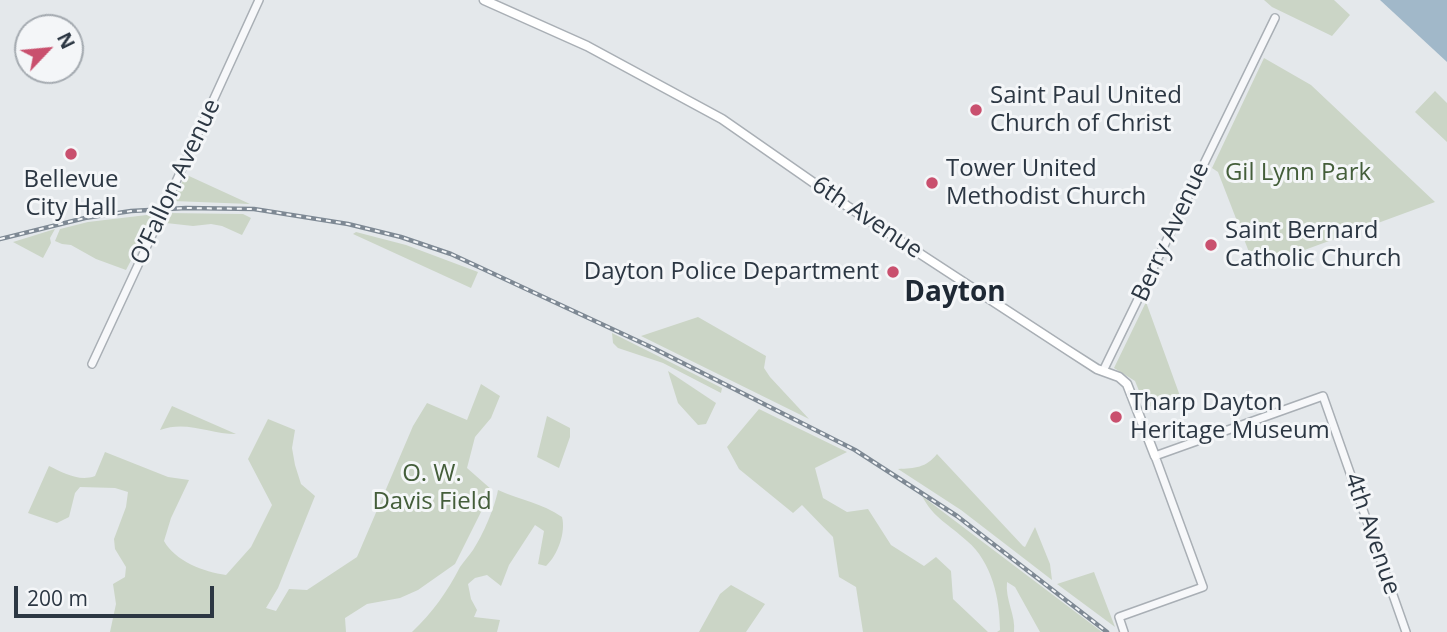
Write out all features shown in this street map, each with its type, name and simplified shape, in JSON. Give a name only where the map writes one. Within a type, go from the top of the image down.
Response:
[{"type":"main road","name":"6th Avenue","points":[[484,0],[587,46],[723,119],[848,206],[1102,371],[1119,377],[1127,384],[1134,397],[1155,456]]},
{"type":"street","name":"O’Fallon Avenue","points":[[92,364],[260,0]]},
{"type":"street","name":"Berry Avenue","points":[[1102,371],[1275,18]]},
{"type":"street","name":"4th Avenue","points":[[1155,456],[1323,396],[1406,632]]},
{"type":"street","name":"6th Avenue","points":[[1124,632],[1119,617],[1203,587],[1155,456]]},
{"type":"green space","points":[[1264,0],[1334,0],[1350,15],[1332,36],[1272,7]]},
{"type":"green space","name":"Gil Lynn Park","points":[[1264,58],[1311,85],[1435,202],[1261,266],[1254,265],[1218,172],[1212,168]]},
{"type":"green space","points":[[1435,91],[1447,103],[1447,142],[1415,112]]},
{"type":"green space","points":[[185,176],[189,176],[250,204],[173,201]]},
{"type":"green space","points":[[167,213],[243,214],[251,218],[242,235],[211,224],[193,226],[166,223]]},
{"type":"green space","points":[[155,214],[126,270],[96,259],[71,245],[55,241],[60,229],[88,222]]},
{"type":"green space","points":[[55,229],[43,258],[13,242]]},
{"type":"green space","points":[[356,232],[406,245],[478,272],[471,288],[353,234]]},
{"type":"green space","points":[[1146,302],[1180,396],[1146,408],[1135,381],[1114,368]]},
{"type":"green space","points":[[698,317],[766,356],[764,368],[770,377],[809,419],[641,336]]},
{"type":"green space","points":[[612,333],[722,388],[721,393],[663,363],[618,348],[613,343]]},
{"type":"green space","points":[[668,371],[716,403],[706,424],[698,425],[678,403]]},
{"type":"green space","name":"O. W. Davis Field","points":[[481,384],[500,396],[491,418],[475,437],[467,468],[492,490],[455,564],[418,590],[400,598],[367,604],[345,618],[346,632],[110,632],[116,604],[113,584],[125,577],[126,567],[115,549],[114,539],[126,507],[128,492],[115,488],[80,487],[75,493],[69,517],[57,523],[28,513],[49,466],[72,476],[89,478],[95,476],[105,452],[168,477],[189,480],[171,518],[164,541],[183,560],[226,575],[251,547],[272,505],[248,459],[268,419],[295,430],[292,448],[295,465],[301,484],[315,496],[278,588],[266,608],[276,611],[289,589],[307,590],[357,557],[413,426],[427,403],[467,420]]},
{"type":"green space","points":[[172,406],[236,434],[179,426],[160,430]]},
{"type":"green space","points":[[759,409],[847,452],[815,468],[823,498],[847,512],[868,509],[891,545],[924,566],[936,557],[951,571],[953,599],[988,632],[863,632],[856,587],[839,577],[833,537],[802,505],[793,513],[739,469],[727,447]]},
{"type":"green space","points":[[547,416],[570,428],[570,437],[559,468],[537,457]]},
{"type":"green space","points":[[937,454],[1023,546],[1025,547],[1035,527],[1050,564],[1052,580],[961,510],[898,469],[924,465]]},
{"type":"green space","points":[[498,490],[539,505],[562,517],[562,536],[554,556],[546,566],[538,564],[544,531],[535,525],[509,565],[501,586],[487,575],[475,578],[468,584],[477,610],[474,617],[500,620],[497,632],[412,632],[439,601],[477,544]]},
{"type":"green space","points":[[922,496],[1102,632],[1040,632],[1015,587],[1007,582],[1014,632],[997,632],[1000,630],[996,594],[983,559],[967,541],[937,516]]},
{"type":"green space","points":[[1094,572],[1115,627],[1057,584]]},
{"type":"green space","points":[[731,585],[765,604],[746,632],[699,632],[720,594]]},
{"type":"water","points":[[1380,0],[1447,0],[1447,62]]},
{"type":"railway","points":[[0,239],[85,218],[131,211],[186,208],[254,209],[348,224],[401,237],[451,254],[653,348],[855,450],[957,516],[1107,632]]},
{"type":"place","name":"Saint Paul United Church of Christ","points":[[976,110]]},
{"type":"place","name":"Bellevue City Hall","points":[[71,154]]},
{"type":"place","name":"Tower United Methodist Church","points":[[932,183]]},
{"type":"place","name":"Saint Bernard Catholic Church","points":[[1211,245]]},
{"type":"place","name":"Dayton Police Department","points":[[893,272]]},
{"type":"place","name":"Tharp Dayton Heritage Museum","points":[[1116,417]]},
{"type":"district","name":"Dayton","points":[[955,293]]}]
